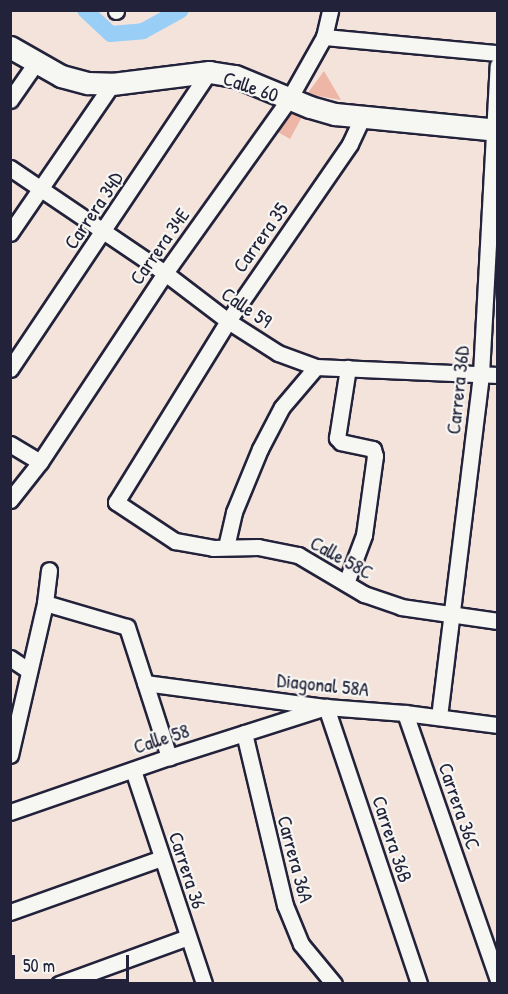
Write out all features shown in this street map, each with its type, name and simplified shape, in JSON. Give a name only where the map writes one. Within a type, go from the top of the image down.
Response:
[{"type":"street","name":"Carrera 34E","points":[[10,500],[40,462],[165,273],[289,99],[324,38],[330,10]]},
{"type":"street","points":[[324,38],[498,53]]},
{"type":"street","name":"Calle 60","points":[[10,47],[61,76],[88,83],[112,84],[209,72],[235,76],[289,99],[335,114],[496,130]]},
{"type":"street","points":[[10,100],[36,63]]},
{"type":"street","name":"Carrera 36D","points":[[439,717],[482,374],[498,65]]},
{"type":"street","name":"Carrera 34D","points":[[10,369],[209,72]]},
{"type":"street","points":[[10,233],[112,84]]},
{"type":"street","name":"Carrera 35","points":[[116,502],[228,321],[350,144],[362,118]]},
{"type":"street","name":"Calle 59","points":[[10,168],[165,273],[228,321],[278,353],[316,367],[498,375]]},
{"type":"street","points":[[226,547],[234,512],[282,406],[316,367]]},
{"type":"street","points":[[346,583],[364,536],[375,456],[373,449],[341,442],[338,438],[348,368]]},
{"type":"street","points":[[10,444],[40,462]]},
{"type":"street","name":"Calle 58C","points":[[116,502],[175,541],[226,547],[258,546],[298,555],[364,594],[401,607],[451,613]]},
{"type":"street","points":[[11,753],[45,603],[49,570]]},
{"type":"street","points":[[45,603],[127,627],[169,757]]},
{"type":"street","points":[[451,613],[498,621]]},
{"type":"street","points":[[10,658],[28,670]]},
{"type":"street","name":"Diagonal 58A","points":[[145,683],[326,707],[439,717],[496,729]]},
{"type":"street","name":"Calle 58","points":[[10,812],[169,757],[326,707]]},
{"type":"street","name":"Carrera 36B","points":[[326,707],[419,984]]},
{"type":"street","name":"Carrera 36C","points":[[405,713],[498,981]]},
{"type":"street","name":"Carrera 36A","points":[[244,733],[285,905],[301,944],[334,984]]},
{"type":"street","name":"Carrera 36","points":[[133,770],[204,984]]},
{"type":"street","points":[[10,912],[162,858]]},
{"type":"street","points":[[59,984],[188,937]]},
{"type":"building","points":[[324,71],[341,100],[307,94]]},
{"type":"building","points":[[289,107],[303,115],[290,139],[276,131]]},
{"type":"waterway","points":[[85,10],[111,34],[143,31],[181,10]]}]
